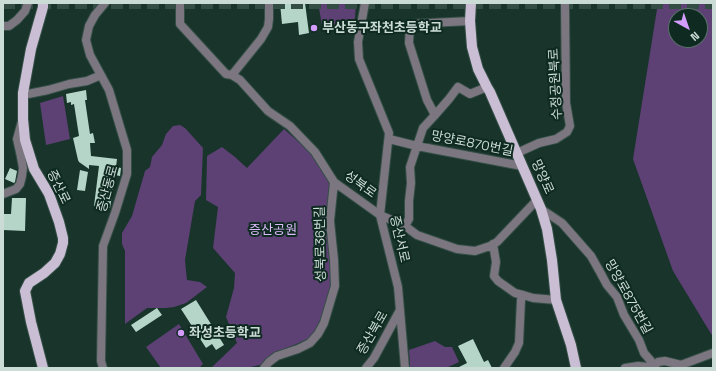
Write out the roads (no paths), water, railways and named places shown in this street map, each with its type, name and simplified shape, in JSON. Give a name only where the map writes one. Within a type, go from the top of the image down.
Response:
[{"type":"main road","name":"증산로","points":[[43,3],[31,49],[23,93],[22,119],[25,140],[34,169],[49,194],[63,238],[60,254],[55,263],[44,273],[29,283],[25,291],[31,322],[44,368]]},
{"type":"main road","name":"망양로","points":[[471,3],[470,20],[472,47],[478,69],[490,92],[539,204],[552,260],[556,300],[571,345],[576,368]]},
{"type":"street","points":[[3,26],[9,26],[17,20],[25,11],[28,3]]},
{"type":"street","name":"증산동로","points":[[103,368],[101,361],[103,246],[127,174],[127,150],[109,90],[90,55],[86,40],[89,26],[105,3]]},
{"type":"street","name":"성북로","points":[[180,3],[180,24],[226,74],[232,74],[240,80],[268,111],[290,126],[315,152],[334,182],[380,214],[405,226],[417,235],[457,249],[475,251],[497,242],[539,204]]},
{"type":"street","points":[[232,74],[261,39],[268,27],[270,19],[269,3]]},
{"type":"street","name":"증산서로","points":[[365,3],[358,42],[359,59],[389,133],[380,214],[398,286],[405,368]]},
{"type":"street","name":"수정공원북로","points":[[516,153],[539,143],[556,139],[567,132],[570,126],[566,103],[566,3]]},
{"type":"street","points":[[435,115],[428,100],[409,43],[410,24],[470,20]]},
{"type":"street","points":[[23,93],[28,94],[48,90],[87,81],[101,75]]},
{"type":"street","points":[[405,226],[409,219],[411,183],[410,167],[423,128],[458,87],[470,94],[487,87]]},
{"type":"street","points":[[3,194],[16,189],[20,184],[22,176],[22,162],[18,139],[22,119]]},
{"type":"street","name":"망양로870번길","points":[[389,140],[522,166]]},
{"type":"street","name":"성북로36번길","points":[[264,368],[277,356],[310,343],[318,334],[324,323],[335,286],[330,220],[334,182]]},
{"type":"street","name":"망양로875번길","points":[[539,204],[562,223],[590,256],[607,286],[617,297],[624,315],[639,340],[644,353],[654,367]]},
{"type":"street","points":[[493,244],[496,262],[494,276],[498,281],[515,293],[533,298],[556,300]]},
{"type":"street","points":[[504,368],[515,352],[518,343],[521,300],[523,295]]},
{"type":"street","name":"증산북로","points":[[366,368],[374,358],[400,309]]},
{"type":"street","points":[[625,368],[638,366],[654,367],[658,362],[665,361],[681,365],[713,353]]},
{"type":"tunnel","points":[[3,3],[713,3]]},
{"type":"place","name":"부산동구좌천초등학교","points":[[314,28]]},
{"type":"place","name":"좌성초등학교","points":[[181,333]]},
{"type":"park label","name":"증산공원","points":[[273,230]]}]
